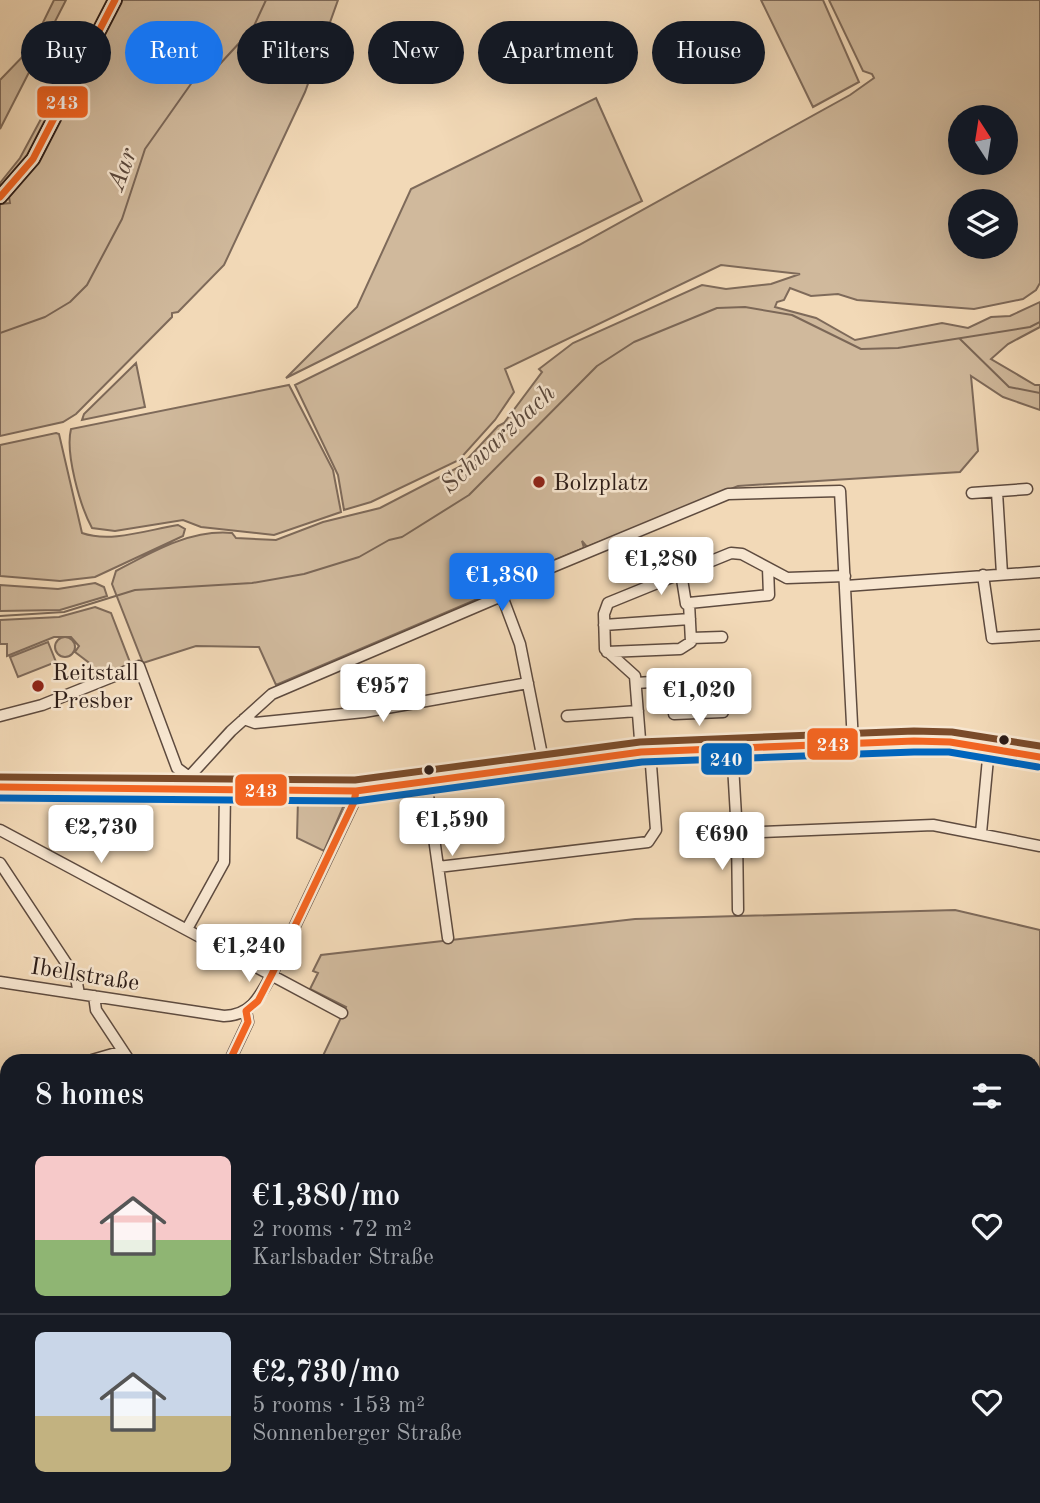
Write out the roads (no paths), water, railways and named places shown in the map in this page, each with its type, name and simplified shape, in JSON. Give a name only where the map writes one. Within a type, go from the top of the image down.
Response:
[{"type":"main road","points":[[0,197],[33,159],[115,0]]},
{"type":"main road","points":[[0,787],[356,791],[646,752],[853,743],[933,741],[1040,757]]},
{"type":"street","points":[[972,493],[1027,489]]},
{"type":"street","points":[[186,790],[189,777],[244,719],[272,694],[525,586],[545,570],[728,494],[839,491],[853,743]]},
{"type":"street","points":[[997,492],[1002,574]]},
{"type":"street","points":[[438,867],[648,842],[656,830],[636,683],[631,669],[607,652],[604,609],[611,601],[730,553],[742,554],[796,579],[845,581],[1040,572]]},
{"type":"street","points":[[681,573],[686,604],[769,595],[768,568]]},
{"type":"street","points":[[983,575],[992,638],[1040,635]]},
{"type":"street","points":[[502,596],[520,644],[544,765]]},
{"type":"street","points":[[607,652],[680,649],[691,642],[689,603]]},
{"type":"street","points":[[604,625],[690,619]]},
{"type":"street","points":[[691,638],[722,637]]},
{"type":"street","points":[[0,716],[42,705],[139,666],[177,768],[189,777]]},
{"type":"street","points":[[636,683],[672,679],[726,677],[723,712],[674,714],[672,679]]},
{"type":"street","points":[[244,719],[255,723],[346,715],[528,684]]},
{"type":"street","points":[[567,716],[638,711]]},
{"type":"street","points":[[732,748],[738,910]]},
{"type":"street","points":[[981,833],[989,748]]},
{"type":"street","points":[[426,781],[448,938]]},
{"type":"street","points":[[187,929],[224,862],[225,791]]},
{"type":"street","points":[[233,1054],[248,1022],[246,1011],[258,1000],[272,974],[354,802],[356,791]]},
{"type":"street","points":[[737,833],[933,825],[1040,846]]},
{"type":"street","points":[[0,830],[342,1013]]},
{"type":"street","points":[[0,863],[4,876],[76,978],[79,994]]},
{"type":"street","name":"Ibellstraße","points":[[0,982],[224,1016],[246,1011]]},
{"type":"street","points":[[94,996],[96,1010],[125,1054]]},
{"type":"waterway","name":"Aar","points":[[0,333],[45,317],[70,302],[87,285],[122,219],[145,149],[193,81],[219,65],[253,28],[266,0]]},
{"type":"waterway","name":"Schwarzbach","points":[[0,616],[64,612],[135,590],[252,583],[304,574],[359,557],[389,540],[402,537],[469,495],[597,366],[634,342],[717,308],[745,307],[792,315],[861,349],[898,348],[1030,327],[1040,322]]},
{"type":"waterway","name":"Schwarzbach","points":[[960,339],[1009,387],[1040,393]]},
{"type":"place","name":"Bolzplatz","points":[[539,482]]},
{"type":"place","name":"Reitstall Presber","points":[[38,686]]}]
